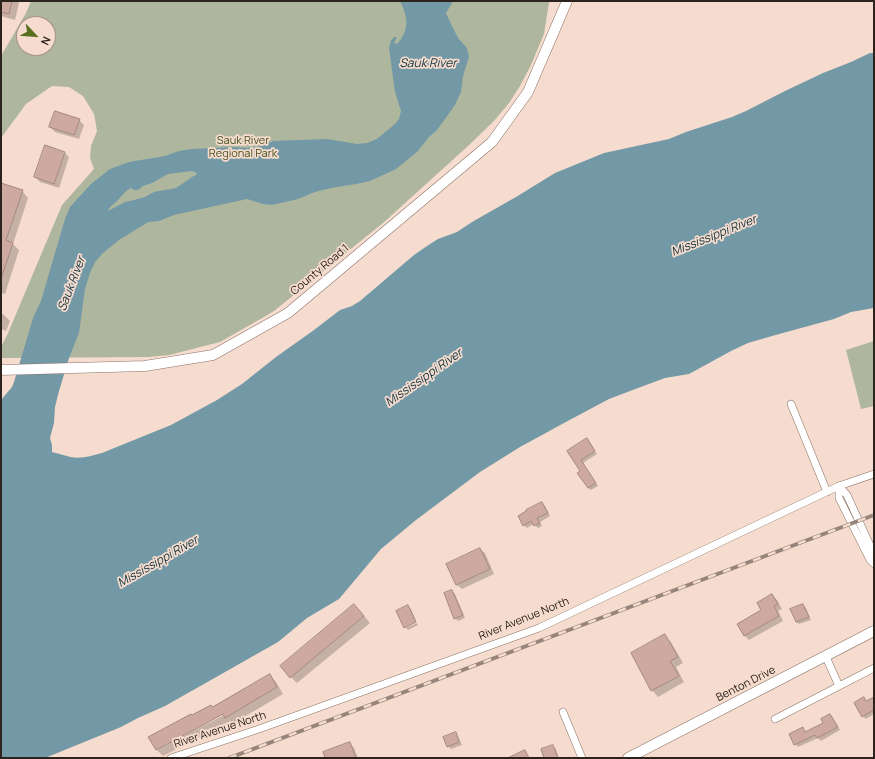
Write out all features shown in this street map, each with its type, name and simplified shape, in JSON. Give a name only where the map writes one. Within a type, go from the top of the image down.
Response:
[{"type":"street","name":"County Road 1","points":[[558,22],[561,1]]},
{"type":"street","name":"County Road 1","points":[[1,370],[145,366],[213,355],[288,313],[492,142],[528,92],[568,1]]},
{"type":"street","points":[[791,404],[827,492]]},
{"type":"street","name":"River Avenue North","points":[[171,758],[259,729],[539,628],[838,486],[874,474]]},
{"type":"street","points":[[838,486],[847,495],[874,554]]},
{"type":"street","points":[[838,486],[840,498],[870,560],[874,564]]},
{"type":"street","name":"Benton Drive","points":[[628,758],[874,631]]},
{"type":"street","points":[[826,657],[839,686]]},
{"type":"street","points":[[775,719],[874,668]]},
{"type":"street","points":[[563,712],[582,758]]},
{"type":"green space","name":"Sauk River Regional Park","points":[[31,1],[549,1],[544,34],[531,65],[509,103],[494,121],[468,146],[383,223],[274,311],[257,321],[220,342],[169,355],[149,357],[1,358],[1,347],[62,205],[94,169],[90,158],[91,146],[97,131],[94,114],[83,96],[69,87],[52,86],[26,104],[1,138],[1,56],[16,30],[16,56],[56,56],[56,16],[24,16]]},
{"type":"green space","points":[[874,341],[874,406],[861,409],[846,350]]},
{"type":"water","points":[[400,1],[453,1],[446,13],[458,38],[467,48],[469,57],[463,76],[461,92],[455,105],[437,130],[429,137],[417,152],[396,169],[370,181],[331,188],[315,192],[298,199],[272,205],[247,199],[174,215],[159,221],[148,222],[119,240],[103,253],[95,262],[85,289],[79,333],[69,358],[55,407],[54,423],[50,438],[52,452],[76,458],[102,453],[171,425],[217,400],[242,384],[340,310],[352,306],[360,301],[414,255],[427,246],[438,239],[457,232],[555,173],[604,153],[669,139],[732,117],[823,73],[870,53],[874,53],[874,308],[851,312],[834,319],[748,343],[689,374],[665,378],[609,399],[520,447],[480,472],[416,520],[381,549],[339,599],[307,618],[278,642],[165,706],[121,727],[45,758],[1,758],[1,400],[12,387],[14,382],[33,318],[41,301],[65,219],[70,207],[91,184],[110,169],[129,162],[165,156],[179,151],[192,149],[257,147],[273,141],[327,139],[357,144],[367,143],[377,139],[395,124],[399,119],[401,111],[395,92],[389,48],[394,37],[397,37],[394,43],[397,44],[406,28],[405,12]],"holes":[[[192,171],[197,173],[176,188],[154,192],[145,197],[125,202],[108,211],[125,192],[131,188],[138,190],[168,174]]]},
{"type":"building","points":[[1,1],[12,1],[9,14],[1,12]]},
{"type":"building","points":[[55,111],[80,119],[74,135],[49,127]]},
{"type":"building","points":[[45,145],[65,152],[54,184],[34,177]]},
{"type":"building","points":[[1,183],[23,190],[6,240],[13,243],[2,276],[1,276]]},
{"type":"building","points":[[587,438],[595,451],[581,460],[596,483],[588,488],[577,473],[580,471],[567,451]]},
{"type":"building","points":[[542,502],[548,513],[537,518],[540,523],[534,526],[531,521],[523,526],[518,516]]},
{"type":"building","points":[[480,548],[490,569],[456,585],[446,564]]},
{"type":"building","points":[[452,590],[463,615],[454,619],[444,593]]},
{"type":"building","points":[[772,594],[778,604],[774,606],[779,616],[744,636],[737,624],[761,610],[757,603]]},
{"type":"building","points":[[354,604],[364,616],[290,678],[280,666]]},
{"type":"building","points":[[803,604],[809,617],[796,622],[790,609]]},
{"type":"building","points":[[408,605],[416,622],[404,628],[396,611]]},
{"type":"building","points":[[665,634],[678,657],[670,661],[679,676],[651,691],[631,653]]},
{"type":"building","points":[[270,674],[277,687],[225,718],[223,714],[156,750],[148,737],[191,714],[192,715],[211,705],[212,707]]},
{"type":"building","points":[[864,697],[866,701],[874,697],[874,710],[862,717],[854,703]]},
{"type":"building","points":[[830,714],[838,727],[817,738],[815,735],[794,745],[789,734],[803,727],[805,732],[823,723],[821,719]]},
{"type":"building","points":[[456,732],[459,742],[447,747],[443,737]]},
{"type":"building","points":[[350,742],[356,758],[325,758],[323,752]]},
{"type":"building","points":[[553,745],[558,758],[544,758],[541,749]]},
{"type":"building","points":[[525,750],[529,758],[508,758]]},
{"type":"railway","points":[[229,758],[874,515]]},
{"type":"water label","name":"Sauk River","points":[[428,64]]},
{"type":"water label","name":"Mississippi River","points":[[714,236]]},
{"type":"water label","name":"Sauk River","points":[[72,284]]},
{"type":"water label","name":"Mississippi River","points":[[424,378]]},
{"type":"water label","name":"Mississippi River","points":[[158,562]]}]
